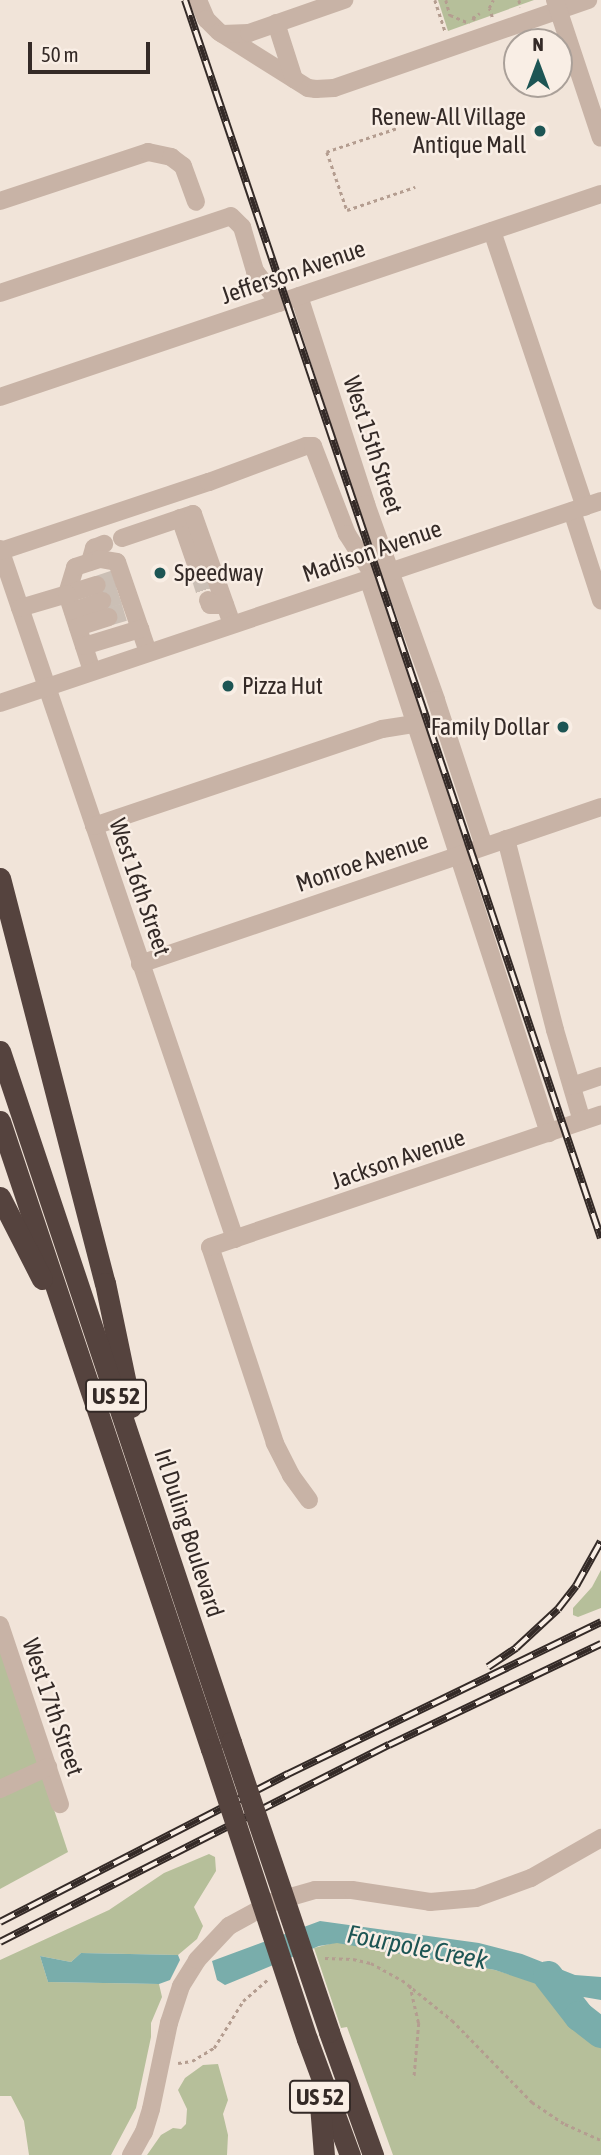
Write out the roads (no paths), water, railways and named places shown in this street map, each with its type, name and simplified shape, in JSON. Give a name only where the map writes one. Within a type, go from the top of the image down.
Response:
[{"type":"highway","points":[[0,878],[105,1283],[148,1492]]},
{"type":"highway","name":"Irl Duling Boulevard","points":[[0,1051],[357,2113]]},
{"type":"highway","name":"Irl Duling Boulevard","points":[[0,1121],[307,2039]]},
{"type":"highway","points":[[0,1197],[70,1329]]},
{"type":"highway","points":[[307,2039],[350,2155]]},
{"type":"highway","name":"US 52","points":[[307,2039],[321,2106],[324,2155]]},
{"type":"highway","points":[[357,2113],[373,2155]]},
{"type":"highway","name":"US 52","points":[[357,2113],[368,2155]]},
{"type":"street","points":[[198,0],[206,19],[222,34],[308,88],[334,88],[556,5],[588,0]]},
{"type":"street","points":[[222,34],[248,33],[344,0]]},
{"type":"street","points":[[556,5],[601,138]]},
{"type":"street","points":[[276,23],[294,79]]},
{"type":"street","points":[[0,201],[148,152],[171,156],[183,166],[196,202]]},
{"type":"street","name":"Jefferson Avenue","points":[[0,397],[601,194]]},
{"type":"street","points":[[0,293],[231,216],[242,227],[255,271],[279,303]]},
{"type":"street","points":[[492,231],[586,506],[601,600]]},
{"type":"street","name":"West 15th Street","points":[[299,296],[377,575],[484,846]]},
{"type":"street","points":[[0,550],[209,482],[306,446],[313,446],[347,534],[377,575],[415,724],[549,1133]]},
{"type":"street","name":"Madison Avenue","points":[[0,703],[586,506]]},
{"type":"street","points":[[122,538],[193,514],[216,603],[232,624]]},
{"type":"street","points":[[180,518],[199,573]]},
{"type":"street","points":[[90,562],[93,548],[104,544]]},
{"type":"street","name":"West 16th Street","points":[[0,550],[235,1239]]},
{"type":"street","points":[[92,671],[73,611],[75,568],[90,562],[100,559],[117,562],[116,596],[140,629],[148,652]]},
{"type":"street","points":[[20,608],[73,611],[116,596]]},
{"type":"street","points":[[73,611],[116,596]]},
{"type":"street","points":[[84,646],[140,629]]},
{"type":"street","points":[[93,826],[382,729],[415,724]]},
{"type":"street","name":"Monroe Avenue","points":[[140,964],[601,807]]},
{"type":"street","points":[[506,839],[582,1121]]},
{"type":"street","points":[[572,1086],[601,1076]]},
{"type":"street","name":"Jackson Avenue","points":[[309,1500],[287,1468],[275,1443],[210,1247],[601,1115]]},
{"type":"street","name":"West 17th Street","points":[[0,1625],[60,1804]]},
{"type":"street","points":[[0,1789],[48,1767]]},
{"type":"street","points":[[131,2155],[144,2132],[174,2003],[188,1975],[211,1944],[251,1912],[296,1894],[334,1889],[430,1902],[476,1898],[531,1878],[601,1838]]},
{"type":"water","name":"Fourpole Creek","points":[[320,1921],[479,1943],[522,1954],[575,1975],[601,1977],[601,2000],[566,1994],[495,1970],[337,1943],[319,1946],[225,1985],[217,1980],[212,1961]]},
{"type":"water","points":[[81,1953],[178,1955],[180,1960],[170,1980],[159,1984],[48,1982],[40,1956],[71,1962]]},
{"type":"waterway","points":[[548,1976],[579,2016],[601,2033]]},
{"type":"tunnel","points":[[199,573],[208,600]]},
{"type":"tunnel","points":[[97,585],[114,579]]},
{"type":"tunnel","points":[[102,601],[119,595]]},
{"type":"tunnel","points":[[108,617],[124,612]]},
{"type":"railway","points":[[185,0],[601,1238]]},
{"type":"railway","points":[[488,1667],[516,1648],[558,1609],[576,1586],[601,1541]]},
{"type":"railway","points":[[0,1922],[288,1774],[601,1622]]},
{"type":"railway","points":[[0,1942],[389,1745],[601,1644]]},
{"type":"place","name":"Renew-All Village Antique Mall","points":[[540,131]]},
{"type":"place","name":"Speedway","points":[[160,573]]},
{"type":"place","name":"Pizza Hut","points":[[228,686]]},
{"type":"place","name":"Family Dollar","points":[[563,727]]}]
